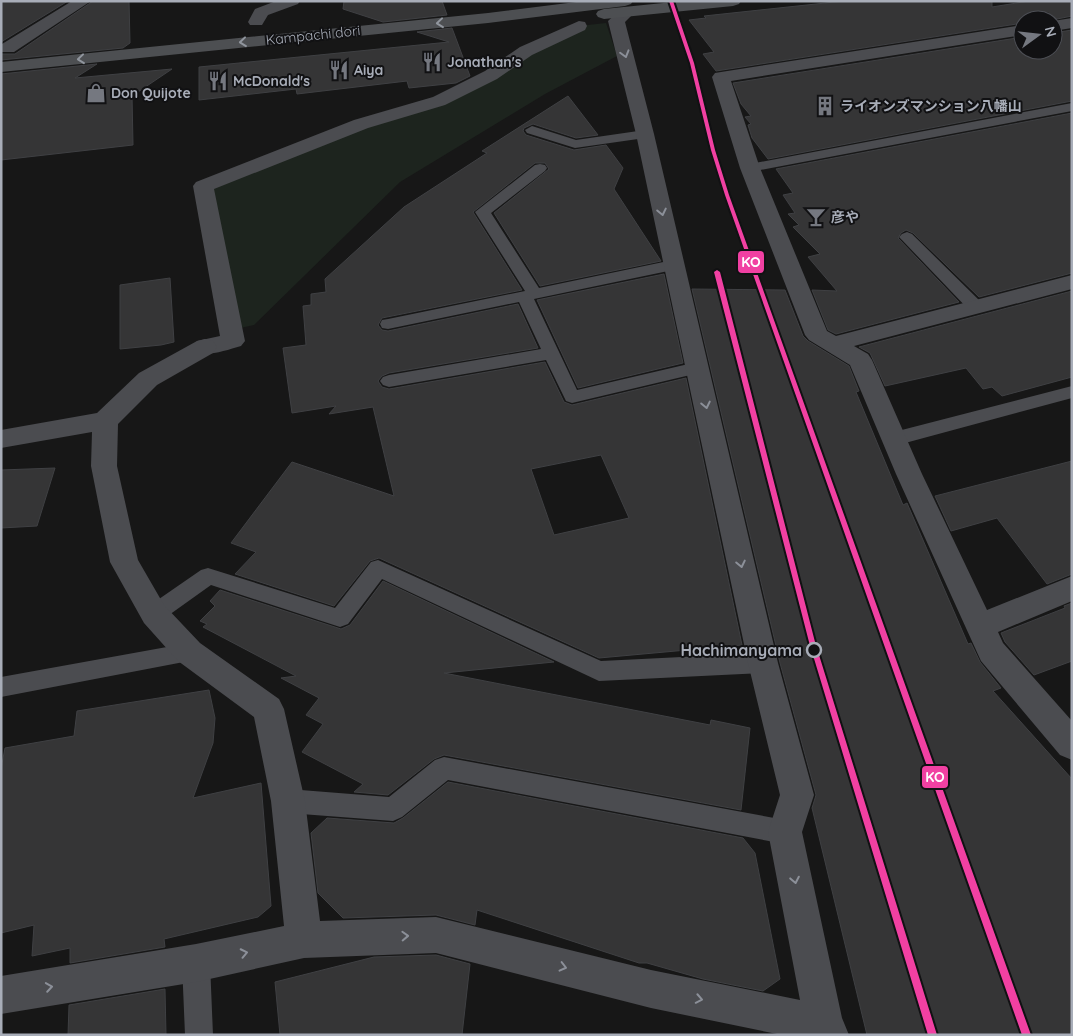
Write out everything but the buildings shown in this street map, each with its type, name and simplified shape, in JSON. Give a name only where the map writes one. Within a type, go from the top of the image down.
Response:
[{"type":"main road","name":"Kampachi dori","points":[[1,67],[492,8],[510,1]]},
{"type":"main road","points":[[492,8],[524,21],[626,7],[733,1]]},
{"type":"main road","name":"Kampachi dori","points":[[420,9],[492,8]]},
{"type":"main road","name":"Kampachi dori","points":[[236,24],[285,20]]},
{"type":"main road","points":[[5,49],[48,44]]},
{"type":"street","points":[[5,49],[83,1]]},
{"type":"street","points":[[256,22],[261,12],[292,1]]},
{"type":"street","points":[[1,995],[196,963],[304,940],[436,935],[651,990],[827,1029],[785,832],[797,795],[763,662],[645,134],[616,21],[626,7]]},
{"type":"street","points":[[1,439],[105,421],[148,379],[205,347],[233,341],[202,186],[360,124],[439,101],[491,75],[526,51],[579,26]]},
{"type":"street","points":[[1013,32],[721,77],[750,168],[817,335],[860,360],[894,440],[992,652],[1072,745]]},
{"type":"street","points":[[833,344],[1072,282]]},
{"type":"street","points":[[105,421],[104,466],[124,562],[154,614],[189,652],[268,709],[288,801],[304,940]]},
{"type":"street","points":[[980,626],[1072,588]]},
{"type":"lane","points":[[750,168],[1072,107]]},
{"type":"lane","points":[[532,130],[575,144],[645,134]]},
{"type":"lane","points":[[540,168],[483,212],[529,295],[551,353],[572,396],[697,368]]},
{"type":"lane","points":[[907,237],[976,307]]},
{"type":"lane","points":[[388,324],[674,265]]},
{"type":"lane","points":[[389,381],[551,353]]},
{"type":"lane","points":[[894,440],[1072,392]]},
{"type":"lane","points":[[154,614],[208,576],[340,618],[378,568],[599,671],[763,662]]},
{"type":"lane","points":[[1,687],[189,652]]},
{"type":"lane","points":[[288,801],[394,809],[444,768],[785,832]]},
{"type":"lane","points":[[196,963],[199,1035]]},
{"type":"shaded area","points":[[606,23],[617,56],[545,94],[400,182],[254,325],[231,330],[203,186],[439,101],[579,26]]},
{"type":"transit line","name":"KO","points":[[671,1],[692,63],[713,150],[727,195],[1027,1035]]},
{"type":"transit line","name":"KO","points":[[717,272],[812,642],[933,1035]]},
{"type":"place","name":"Jonathan's","points":[[432,62]]},
{"type":"place","name":"Aiya","points":[[339,70]]},
{"type":"place","name":"McDonald's","points":[[218,81]]},
{"type":"place","name":"Don Quijote","points":[[96,93]]},
{"type":"place","name":"ライオンズマンション八幡山","points":[[825,106]]},
{"type":"place","name":"彦や","points":[[816,217]]},
{"type":"place","name":"Hachimanyama","points":[[814,650]]}]
